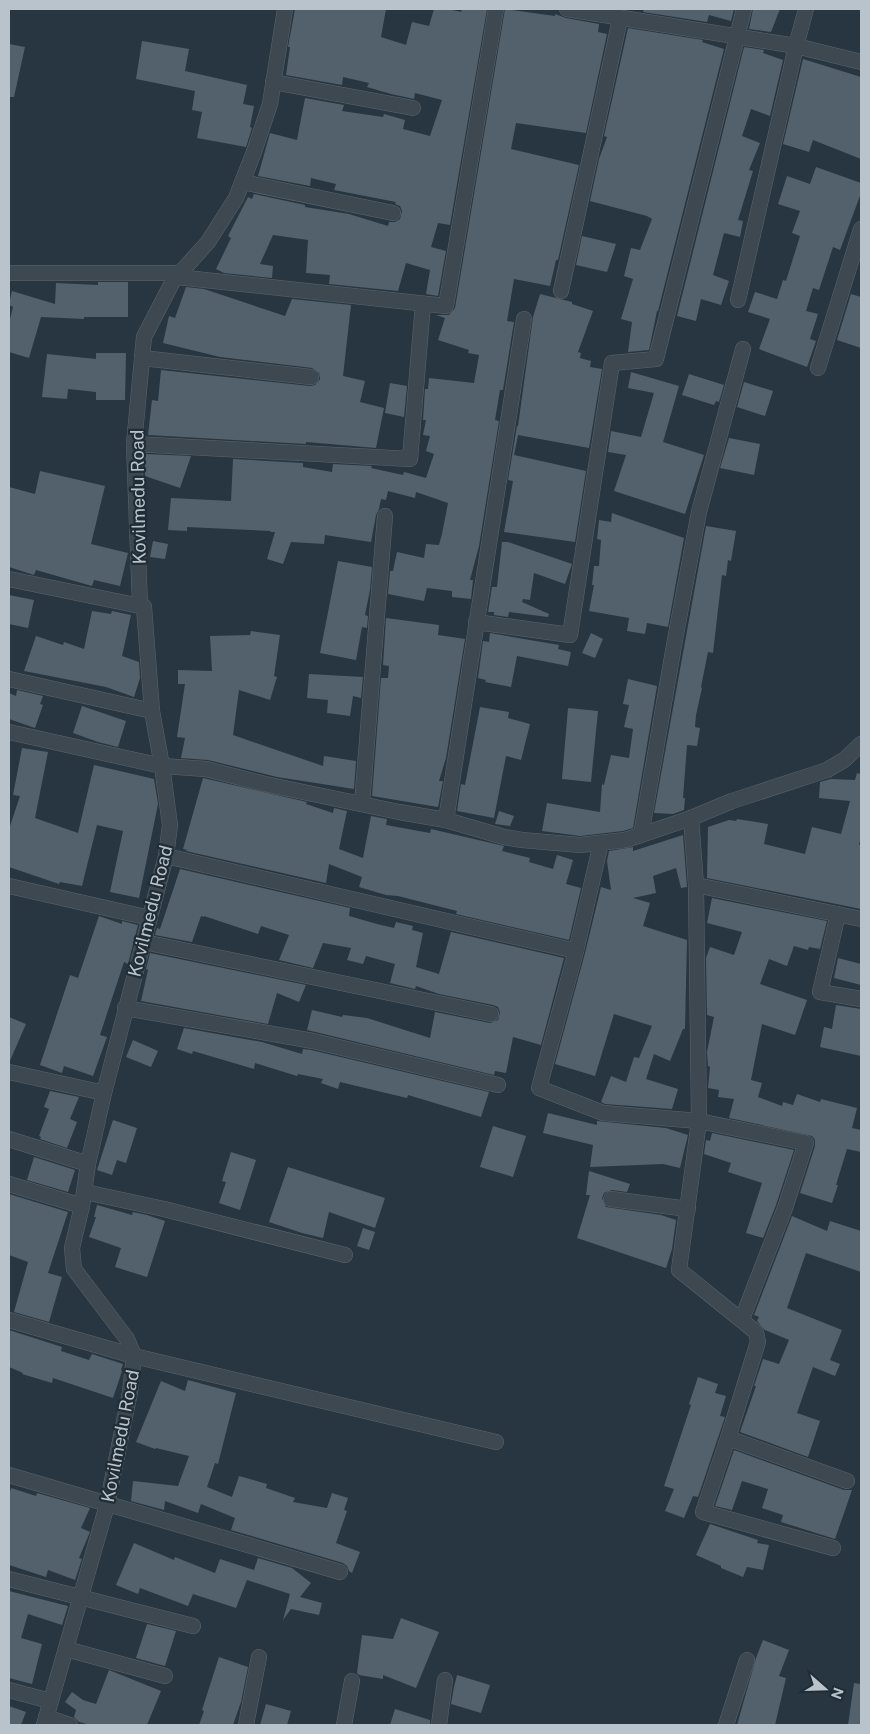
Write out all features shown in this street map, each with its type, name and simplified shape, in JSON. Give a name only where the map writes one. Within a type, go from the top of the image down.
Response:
[{"type":"street","name":"Kovilmedu Road","points":[[45,1721],[107,1505],[130,1392],[134,1356],[126,1339],[74,1269],[72,1248],[84,1199],[88,1164],[104,1093],[166,856],[170,825],[152,711],[144,607],[140,606],[134,444],[144,337],[178,275],[208,242],[236,198],[270,104],[285,9]]},
{"type":"street","points":[[9,273],[178,275],[446,306],[496,9]]},
{"type":"street","points":[[567,9],[796,46],[861,62]]},
{"type":"street","points":[[476,622],[570,635],[612,363],[656,359],[744,9]]},
{"type":"street","points":[[738,300],[806,9]]},
{"type":"street","points":[[561,291],[620,19]]},
{"type":"street","points":[[273,82],[413,108]]},
{"type":"street","points":[[242,182],[393,213]]},
{"type":"street","points":[[818,368],[861,229]]},
{"type":"street","points":[[134,444],[410,459],[423,304]]},
{"type":"street","points":[[446,820],[524,319]]},
{"type":"street","points":[[641,835],[699,512],[743,349]]},
{"type":"street","points":[[142,358],[311,377]]},
{"type":"street","points":[[362,804],[385,516]]},
{"type":"street","points":[[9,579],[140,606]]},
{"type":"street","points":[[9,679],[152,711]]},
{"type":"street","points":[[9,732],[162,766],[206,770],[265,784],[446,820],[504,837],[580,845],[625,840],[691,818],[732,801],[826,770],[844,760],[861,744]]},
{"type":"street","points":[[691,818],[696,885],[699,1121],[679,1270],[742,1319],[756,1332],[758,1342],[703,1512],[833,1548]]},
{"type":"street","points":[[600,843],[576,951],[539,1088],[603,1113],[699,1121],[806,1143],[785,1208],[742,1319]]},
{"type":"street","points":[[166,856],[576,951]]},
{"type":"street","points":[[696,885],[861,919]]},
{"type":"street","points":[[9,886],[150,918]]},
{"type":"street","points":[[838,914],[820,992],[861,999]]},
{"type":"street","points":[[144,942],[491,1014]]},
{"type":"street","points":[[125,1008],[313,1041],[498,1085]]},
{"type":"street","points":[[9,1072],[104,1093]]},
{"type":"street","points":[[9,1139],[88,1164]]},
{"type":"street","points":[[9,1184],[84,1199],[172,1211],[345,1255]]},
{"type":"street","points":[[611,1199],[688,1209]]},
{"type":"street","points":[[9,1320],[134,1356],[496,1442]]},
{"type":"street","points":[[728,1438],[847,1481]]},
{"type":"street","points":[[9,1475],[340,1572]]},
{"type":"street","points":[[9,1579],[193,1626]]},
{"type":"street","points":[[66,1649],[165,1676]]},
{"type":"street","points":[[246,1725],[259,1657]]},
{"type":"street","points":[[726,1725],[747,1660]]},
{"type":"street","points":[[439,1725],[446,1680]]},
{"type":"street","points":[[344,1725],[352,1681]]},
{"type":"street","points":[[9,1690],[50,1701]]},
{"type":"street","points":[[45,1721],[70,1725]]},
{"type":"building","points":[[295,9],[386,9],[381,37],[406,45],[412,22],[429,26],[434,9],[448,9],[461,12],[462,9],[487,9],[450,225],[438,223],[431,247],[446,251],[438,296],[426,294],[430,270],[406,263],[398,291],[329,284],[330,275],[306,273],[308,240],[273,235],[260,264],[273,266],[272,278],[224,273],[216,269],[231,238],[228,236],[248,197],[252,199],[254,194],[305,205],[305,207],[349,214],[388,226],[389,222],[395,222],[400,219],[402,211],[400,206],[395,204],[396,202],[334,190],[336,184],[311,178],[310,186],[258,176],[270,133],[297,140],[305,98],[344,105],[342,111],[383,117],[384,114],[405,120],[403,129],[430,136],[442,100],[415,93],[414,99],[391,94],[367,87],[369,83],[343,77],[342,85],[286,75],[290,47],[288,47]]},
{"type":"building","points":[[505,9],[555,16],[555,14],[599,24],[598,32],[607,34],[586,133],[516,123],[511,149],[579,165],[558,260],[556,260],[550,286],[514,279],[507,321],[514,322],[503,390],[500,390],[495,420],[499,421],[479,546],[470,580],[473,580],[471,599],[452,597],[452,591],[427,588],[424,601],[388,594],[390,571],[393,571],[397,552],[424,558],[426,544],[439,545],[448,503],[416,492],[415,498],[388,491],[386,500],[381,499],[371,542],[325,535],[324,544],[291,542],[283,564],[267,559],[275,532],[187,527],[187,531],[168,530],[171,498],[231,501],[233,459],[303,463],[303,467],[332,472],[333,464],[372,466],[371,468],[403,475],[404,472],[426,478],[434,454],[426,451],[430,436],[423,435],[426,420],[423,420],[425,389],[428,389],[429,378],[474,383],[479,355],[468,353],[469,350],[438,340],[445,318],[436,315],[449,315],[455,308]]},
{"type":"building","points":[[644,9],[734,9],[731,21],[709,15],[707,22],[643,12]]},
{"type":"building","points":[[753,9],[780,9],[771,32],[749,29]]},
{"type":"building","points":[[628,28],[703,40],[702,42],[724,49],[657,311],[649,350],[628,352],[632,322],[621,319],[633,279],[624,276],[631,248],[640,250],[652,219],[590,201],[599,159],[607,137],[604,136]]},
{"type":"building","points":[[142,41],[189,49],[185,71],[247,85],[243,104],[254,106],[250,127],[252,128],[246,147],[197,138],[202,112],[192,110],[195,91],[136,79]]},
{"type":"building","points":[[9,44],[25,47],[14,97],[9,97]]},
{"type":"building","points":[[744,47],[764,50],[763,53],[783,60],[770,116],[751,109],[742,136],[760,143],[749,170],[753,171],[738,220],[743,221],[740,237],[724,233],[713,275],[729,281],[721,305],[701,299],[696,321],[677,316]]},
{"type":"building","points":[[803,59],[861,77],[861,159],[813,140],[809,152],[783,144]]},
{"type":"building","points":[[816,167],[861,183],[861,193],[840,250],[833,247],[819,290],[813,288],[806,311],[818,314],[810,339],[816,341],[807,367],[759,349],[770,319],[748,312],[755,292],[777,299],[783,280],[786,281],[800,236],[792,233],[800,211],[778,204],[787,176],[810,184]]},
{"type":"building","points":[[582,236],[616,244],[607,272],[576,265]]},
{"type":"building","points":[[98,282],[128,282],[128,317],[84,317],[84,319],[41,317],[29,358],[9,352],[9,323],[13,307],[9,303],[12,291],[55,304],[56,283],[98,285]]},
{"type":"building","points":[[186,287],[204,289],[285,316],[292,299],[351,305],[343,376],[365,381],[360,402],[384,408],[376,448],[306,442],[306,444],[148,435],[152,400],[158,401],[161,370],[310,386],[315,385],[320,379],[319,373],[312,368],[220,357],[163,343],[169,316],[175,318]]},
{"type":"building","points":[[540,294],[572,302],[572,304],[593,311],[578,352],[581,353],[580,358],[591,361],[590,367],[602,369],[589,448],[518,435],[514,455],[586,471],[575,542],[504,532],[513,481],[508,480],[518,426],[533,317]]},
{"type":"building","points":[[851,294],[861,297],[861,348],[837,340]]},
{"type":"building","points":[[96,353],[126,353],[125,400],[96,400],[96,392],[68,389],[67,399],[42,397],[47,354],[96,359]]},
{"type":"building","points":[[631,372],[679,386],[663,442],[704,455],[685,514],[614,491],[626,455],[608,452],[611,431],[641,437],[654,393],[628,388]]},
{"type":"building","points":[[689,374],[724,385],[719,402],[716,401],[714,405],[682,395]]},
{"type":"building","points":[[744,382],[773,391],[765,416],[737,407]]},
{"type":"building","points":[[390,383],[407,386],[404,417],[385,413]]},
{"type":"building","points":[[729,438],[760,444],[754,475],[720,468]]},
{"type":"building","points":[[145,454],[191,456],[180,488],[145,476]]},
{"type":"building","points":[[40,471],[105,486],[91,544],[128,553],[120,586],[94,580],[92,586],[36,570],[34,575],[9,567],[9,487],[35,494]]},
{"type":"building","points":[[612,513],[684,538],[668,627],[647,623],[645,634],[627,631],[629,618],[589,611],[594,585],[592,585],[594,566],[599,566],[601,540],[597,539],[599,520],[611,522]]},
{"type":"building","points":[[706,526],[736,531],[731,561],[728,560],[726,576],[722,575],[713,653],[708,652],[701,687],[695,727],[700,728],[697,746],[687,745],[683,798],[685,798],[684,810],[673,814],[654,813]]},
{"type":"building","points":[[153,541],[168,544],[165,559],[150,557]]},
{"type":"building","points":[[502,542],[508,542],[572,564],[565,584],[534,573],[530,600],[523,599],[522,602],[549,614],[548,617],[509,612],[508,617],[488,612],[492,587],[497,587]]},
{"type":"building","points":[[338,561],[372,567],[365,615],[368,616],[367,628],[362,627],[356,660],[320,653]]},
{"type":"building","points":[[9,595],[34,600],[28,628],[9,624]]},
{"type":"building","points":[[92,611],[111,614],[112,611],[131,615],[122,656],[139,662],[140,678],[134,697],[106,687],[24,671],[36,636],[63,645],[64,642],[84,649]]},
{"type":"building","points":[[386,618],[439,625],[438,635],[465,639],[446,758],[439,781],[443,781],[438,807],[372,796],[381,678],[388,678],[389,666],[383,665]]},
{"type":"building","points":[[251,631],[280,635],[274,676],[277,677],[270,700],[239,690],[233,735],[323,766],[324,756],[356,761],[354,789],[277,777],[208,760],[181,758],[185,738],[177,737],[185,684],[178,684],[178,670],[212,671],[210,636],[250,635]]},
{"type":"building","points":[[490,633],[559,645],[558,649],[571,652],[568,666],[517,656],[511,687],[485,682],[486,680],[478,678],[483,641],[489,642]]},
{"type":"building","points":[[591,633],[603,639],[595,658],[582,653]]},
{"type":"building","points":[[309,674],[363,677],[361,698],[353,696],[350,716],[327,713],[328,700],[307,698]]},
{"type":"building","points":[[628,679],[657,686],[633,828],[580,836],[542,831],[547,803],[600,812],[602,784],[604,785],[611,755],[629,758],[633,729],[624,727],[629,705],[623,704]]},
{"type":"building","points":[[17,690],[43,696],[40,704],[43,705],[35,728],[9,719],[9,693],[16,696]]},
{"type":"building","points":[[82,706],[126,721],[118,747],[73,733]]},
{"type":"building","points":[[480,707],[509,712],[508,718],[530,724],[521,760],[506,756],[494,818],[457,811],[461,784],[465,785]]},
{"type":"building","points":[[568,708],[598,711],[591,782],[562,779]]},
{"type":"building","points":[[22,748],[48,752],[35,818],[78,833],[94,765],[154,779],[158,804],[139,898],[110,892],[123,831],[97,825],[82,886],[60,882],[59,884],[9,867],[9,829],[20,796],[13,795]]},
{"type":"building","points":[[857,773],[861,774],[861,835],[859,845],[861,845],[861,909],[707,878],[708,827],[729,820],[736,821],[737,819],[768,824],[764,844],[805,854],[812,827],[841,834],[850,801],[819,798],[820,782],[831,779],[855,780]]},
{"type":"building","points":[[203,778],[307,802],[306,804],[333,813],[334,808],[347,811],[339,849],[363,858],[371,816],[387,819],[386,825],[430,833],[431,829],[504,846],[502,851],[530,858],[529,862],[553,869],[557,855],[573,860],[566,884],[581,888],[569,940],[456,914],[457,911],[359,887],[362,877],[329,864],[326,883],[186,851],[183,849]]},
{"type":"building","points":[[499,811],[514,816],[510,826],[495,824]]},
{"type":"building","points":[[683,835],[687,887],[681,888],[676,868],[653,876],[656,893],[633,898],[650,903],[643,926],[687,940],[685,1029],[683,1029],[670,1061],[654,1054],[646,1079],[678,1089],[672,1109],[605,1104],[601,1102],[611,1076],[626,1082],[634,1057],[639,1058],[652,1026],[614,1014],[595,1076],[555,1064],[601,887],[611,890],[607,861],[609,851],[633,847],[633,851]]},
{"type":"building","points":[[180,869],[350,908],[349,916],[377,924],[394,928],[396,922],[413,926],[412,930],[423,933],[416,967],[439,974],[451,932],[564,958],[541,1045],[513,1037],[506,1073],[495,1071],[494,1075],[307,1030],[312,1010],[342,1017],[343,1015],[367,1018],[430,1038],[435,1012],[490,1023],[498,1020],[500,1012],[498,1007],[493,1005],[439,994],[416,986],[415,989],[390,983],[395,964],[366,956],[363,964],[347,960],[351,948],[323,943],[313,968],[279,960],[289,935],[261,926],[258,934],[201,916],[192,942],[155,935],[157,928],[160,929]]},
{"type":"building","points":[[712,898],[827,921],[820,949],[809,947],[808,950],[794,946],[787,966],[769,959],[760,984],[807,1000],[795,1035],[762,1024],[751,1080],[762,1083],[758,1097],[782,1106],[783,1102],[793,1105],[797,1094],[820,1102],[821,1099],[857,1108],[852,1128],[861,1130],[861,1152],[847,1149],[832,1203],[800,1193],[815,1146],[815,1140],[812,1136],[729,1118],[734,1099],[718,1097],[719,1090],[708,1088],[710,1067],[708,1066],[707,1052],[714,1017],[707,1015],[706,958],[710,947],[734,955],[742,932],[707,923]]},
{"type":"building","points":[[99,916],[122,924],[122,921],[138,925],[128,964],[124,962],[100,1035],[107,1037],[93,1076],[64,1066],[62,1073],[40,1065],[70,975],[78,978]]},
{"type":"building","points":[[150,953],[306,985],[299,1002],[277,993],[268,1024],[141,1001]]},
{"type":"building","points":[[838,958],[861,964],[861,985],[834,978]]},
{"type":"building","points":[[836,1005],[861,1009],[861,1056],[820,1047],[824,1027],[832,1029]]},
{"type":"building","points":[[9,1017],[26,1024],[9,1063]]},
{"type":"building","points":[[184,1028],[262,1042],[302,1054],[303,1049],[311,1050],[489,1092],[481,1117],[408,1095],[407,1098],[340,1082],[338,1089],[321,1083],[323,1079],[298,1074],[297,1076],[255,1063],[254,1069],[193,1051],[192,1054],[177,1049]]},
{"type":"building","points":[[133,1040],[158,1051],[151,1067],[126,1057]]},
{"type":"building","points":[[50,1091],[79,1097],[70,1119],[77,1122],[67,1148],[40,1139],[41,1137],[39,1136],[49,1109],[44,1107]]},
{"type":"building","points":[[548,1113],[597,1125],[597,1121],[666,1128],[688,1135],[680,1168],[663,1164],[590,1167],[593,1145],[543,1133]]},
{"type":"building","points":[[113,1120],[137,1128],[126,1163],[117,1160],[112,1175],[97,1170]]},
{"type":"building","points":[[493,1126],[526,1136],[513,1177],[480,1167]]},
{"type":"building","points":[[712,1133],[794,1150],[763,1238],[746,1233],[762,1183],[728,1172],[731,1163],[704,1154],[706,1140],[710,1141]]},
{"type":"building","points":[[231,1152],[256,1160],[240,1210],[219,1203],[226,1182],[222,1181]]},
{"type":"building","points":[[34,1157],[75,1170],[68,1192],[27,1180]]},
{"type":"building","points":[[288,1167],[385,1198],[375,1228],[329,1212],[323,1238],[269,1222]]},
{"type":"building","points":[[589,1171],[630,1184],[627,1192],[612,1190],[604,1193],[602,1198],[606,1207],[661,1215],[676,1220],[672,1249],[666,1268],[577,1238],[590,1195],[586,1195]]},
{"type":"building","points":[[9,1194],[68,1212],[48,1273],[62,1277],[49,1322],[14,1312],[28,1262],[9,1255]]},
{"type":"building","points":[[97,1205],[132,1215],[133,1212],[147,1215],[165,1221],[147,1277],[115,1267],[121,1248],[89,1237],[96,1217],[94,1217]]},
{"type":"building","points":[[792,1216],[827,1231],[830,1221],[861,1231],[861,1272],[806,1253],[787,1308],[842,1330],[830,1360],[840,1364],[835,1376],[813,1367],[797,1413],[820,1421],[808,1457],[740,1432],[763,1359],[779,1364],[789,1340],[765,1330],[757,1321],[759,1317],[754,1315]]},
{"type":"building","points":[[363,1228],[375,1232],[369,1250],[357,1246]]},
{"type":"building","points":[[9,1330],[62,1347],[61,1351],[89,1360],[92,1354],[123,1364],[113,1398],[53,1378],[52,1383],[22,1374],[9,1367]]},
{"type":"building","points":[[698,1377],[718,1384],[715,1393],[726,1396],[720,1416],[725,1417],[698,1497],[693,1496],[684,1518],[665,1511],[674,1489],[664,1486],[691,1405],[689,1404]]},
{"type":"building","points":[[188,1380],[236,1393],[218,1464],[215,1463],[207,1487],[232,1497],[239,1476],[267,1484],[266,1488],[295,1498],[293,1502],[327,1508],[332,1493],[348,1498],[344,1510],[347,1511],[336,1543],[360,1552],[352,1573],[343,1563],[231,1530],[235,1518],[201,1504],[198,1513],[165,1501],[164,1510],[131,1501],[133,1481],[178,1486],[189,1456],[155,1449],[136,1442],[161,1381],[185,1391]]},
{"type":"building","points":[[734,1450],[844,1490],[852,1490],[835,1539],[781,1522],[783,1515],[762,1508],[768,1489],[742,1481],[732,1510],[715,1506]]},
{"type":"building","points":[[11,1488],[36,1496],[37,1493],[90,1508],[81,1528],[90,1532],[79,1558],[82,1559],[75,1580],[48,1570],[46,1577],[9,1565],[9,1496]]},
{"type":"building","points":[[710,1524],[758,1540],[757,1543],[769,1545],[763,1570],[747,1567],[743,1577],[696,1555]]},
{"type":"building","points":[[134,1543],[174,1560],[175,1557],[215,1573],[220,1559],[254,1570],[258,1558],[292,1568],[311,1583],[300,1597],[322,1603],[319,1615],[291,1609],[283,1620],[290,1594],[247,1580],[236,1608],[193,1594],[188,1606],[140,1588],[138,1594],[116,1585]]},
{"type":"building","points":[[9,1591],[68,1606],[62,1625],[28,1614],[21,1638],[42,1644],[32,1684],[9,1678]]},
{"type":"building","points":[[401,1618],[439,1632],[416,1688],[383,1675],[383,1679],[357,1673],[362,1635],[393,1639]]},
{"type":"building","points":[[147,1624],[176,1631],[165,1666],[136,1658]]},
{"type":"building","points":[[763,1640],[789,1650],[779,1676],[786,1678],[775,1725],[737,1725],[756,1658]]},
{"type":"building","points":[[219,1657],[248,1667],[241,1702],[233,1725],[199,1725],[204,1711],[202,1710]]},
{"type":"building","points":[[109,1670],[161,1691],[147,1725],[91,1725],[79,1722],[74,1717],[76,1710],[65,1702],[72,1692],[83,1700],[96,1704]]},
{"type":"building","points":[[457,1675],[490,1685],[481,1713],[451,1704]]},
{"type":"building","points":[[854,1683],[861,1684],[861,1725],[848,1725]]},
{"type":"building","points":[[266,1704],[291,1711],[287,1725],[260,1725]]},
{"type":"building","points":[[9,1706],[26,1712],[21,1725],[9,1725]]},
{"type":"building","points":[[395,1709],[430,1720],[430,1725],[390,1725]]}]
